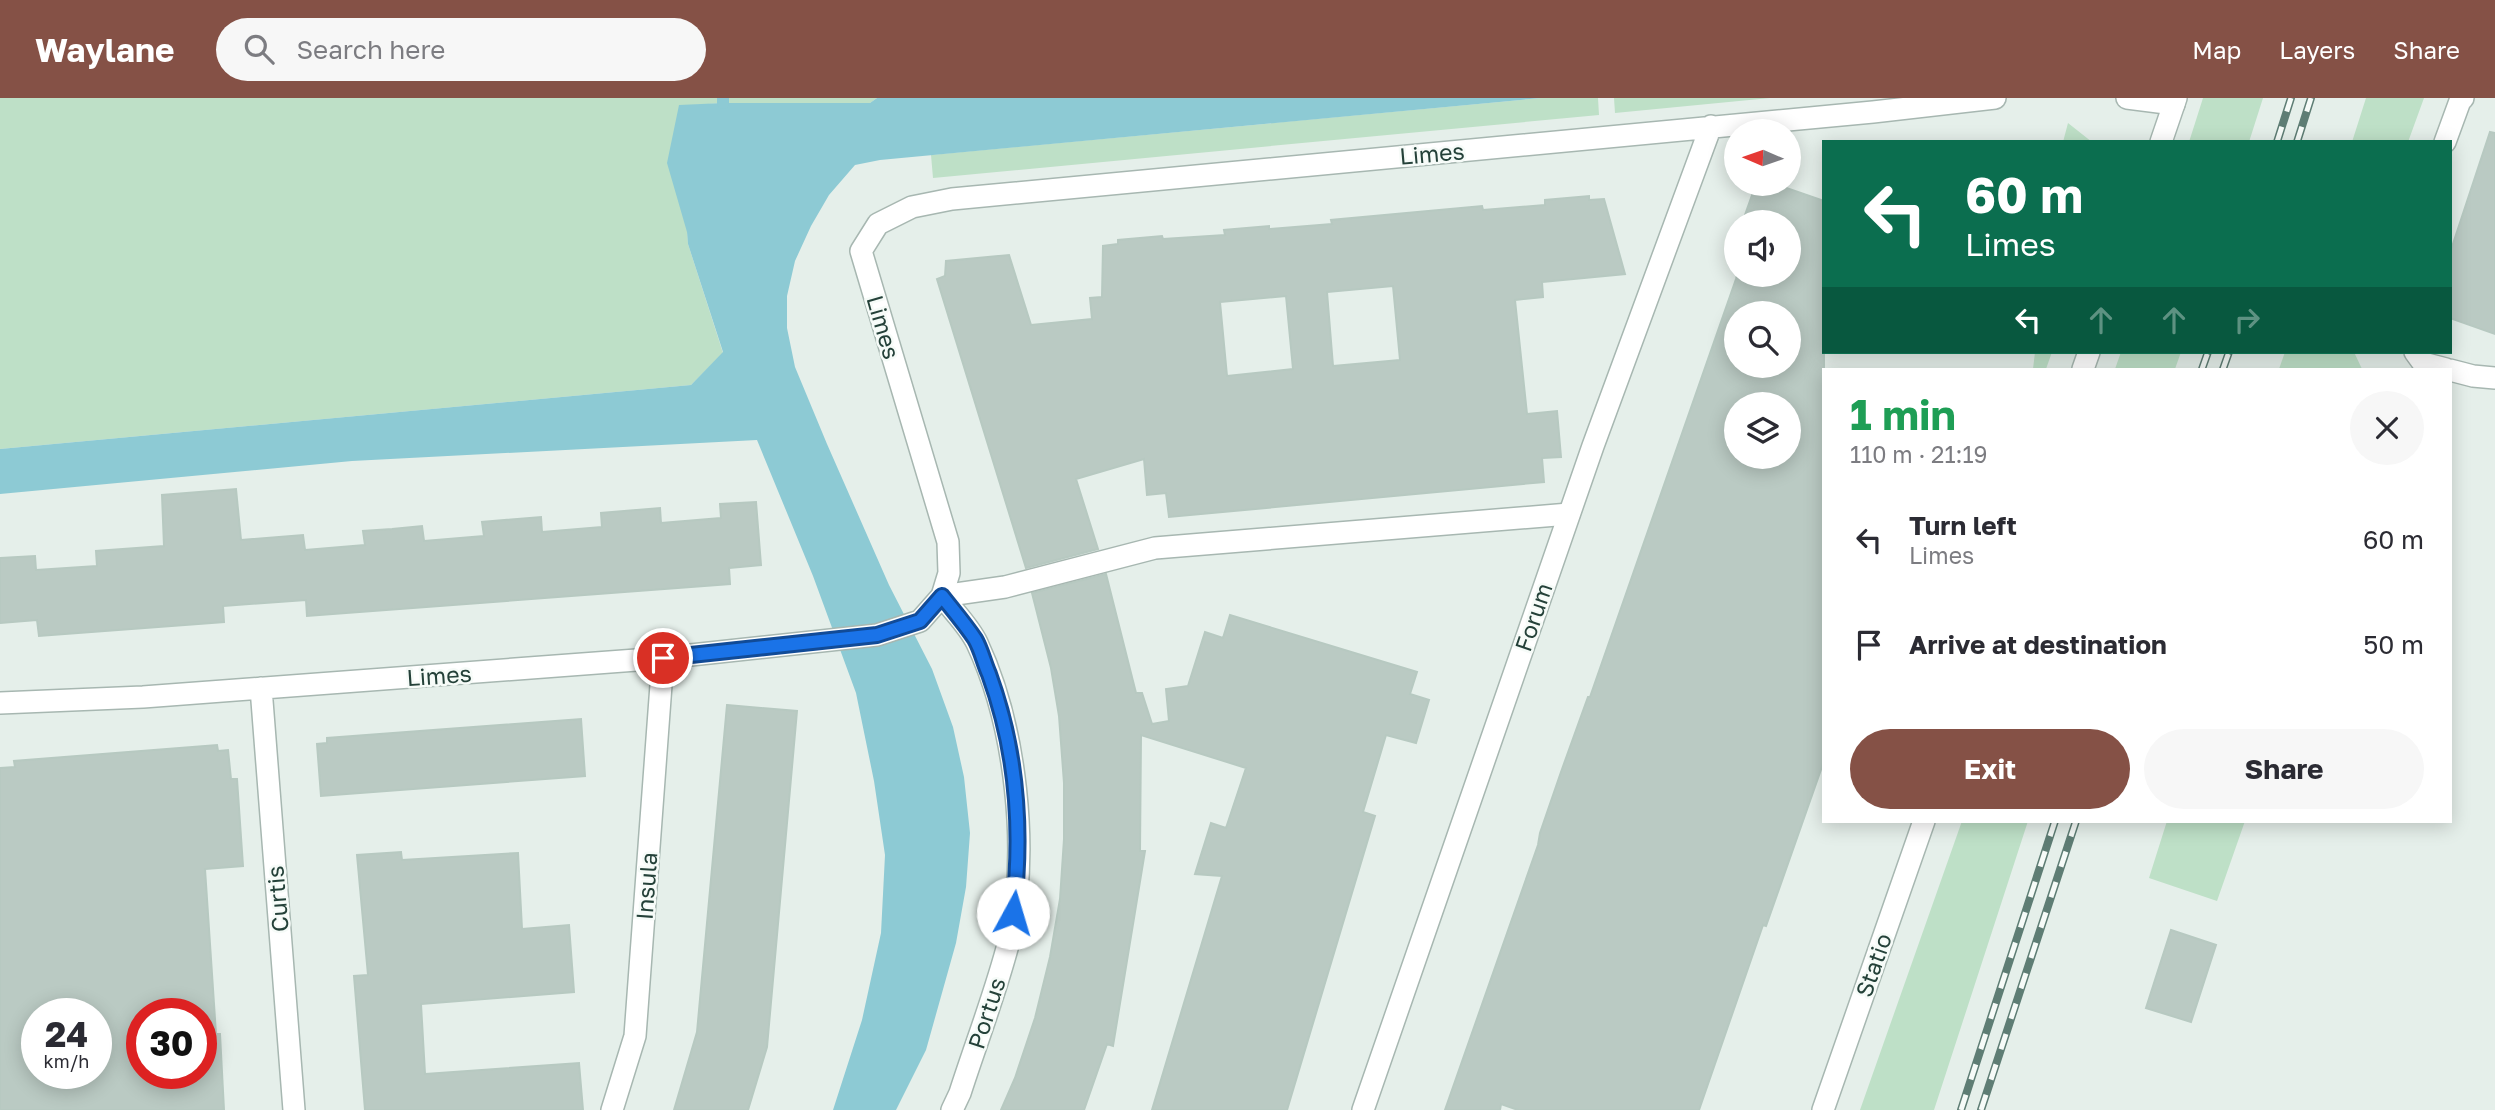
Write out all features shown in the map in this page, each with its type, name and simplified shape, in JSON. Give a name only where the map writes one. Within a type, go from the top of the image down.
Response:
[{"type":"street","name":"Limes","points":[[0,703],[143,697],[663,658],[877,635],[920,621],[942,596],[949,573],[948,541],[861,251],[878,224],[912,207],[952,199],[1874,112],[1995,98]]},
{"type":"street","points":[[2127,98],[2175,101],[2162,140]]},
{"type":"street","points":[[2446,140],[2459,101],[2463,98]]},
{"type":"street","name":"Forum","points":[[1363,1110],[1569,514],[1710,126]]},
{"type":"street","points":[[2416,354],[2423,363],[2441,368]]},
{"type":"street","points":[[2452,371],[2495,378]]},
{"type":"street","points":[[942,596],[1005,587],[1155,548],[1569,514]]},
{"type":"street","name":"Portus","points":[[942,596],[976,641],[993,686],[1007,736],[1016,785],[1018,830],[1016,886],[1009,940],[960,1093],[952,1110]]},
{"type":"street","name":"Insula","points":[[612,1110],[635,1036],[663,658]]},
{"type":"street","name":"Curtis","points":[[261,688],[294,1110]]},
{"type":"street","name":"Statio","points":[[1823,1110],[1923,823]]},
{"type":"green space","points":[[0,98],[877,98],[870,103],[723,103],[679,106],[688,244],[723,353],[691,385],[0,449]]},
{"type":"green space","points":[[1541,98],[1598,98],[1599,115],[933,178],[931,155]]},
{"type":"green space","points":[[1614,98],[1770,98],[1615,113]]},
{"type":"green space","points":[[2203,98],[2263,98],[2250,140],[2190,140]]},
{"type":"green space","points":[[2366,98],[2424,98],[2409,140],[2353,140]]},
{"type":"green space","points":[[2068,123],[2089,140],[2064,140]]},
{"type":"green space","points":[[2035,354],[2051,354],[2046,368],[2033,368]]},
{"type":"green space","points":[[2120,354],[2180,354],[2175,368],[2115,368]]},
{"type":"green space","points":[[2284,354],[2355,354],[2362,368],[2279,368]]},
{"type":"green space","points":[[1961,823],[2027,823],[1934,1110],[1860,1110]]},
{"type":"green space","points":[[2166,823],[2244,823],[2217,901],[2149,878]]},
{"type":"water","points":[[877,98],[1541,98],[880,160],[855,165],[829,195],[795,261],[787,296],[787,328],[795,367],[889,585],[932,669],[953,727],[964,777],[970,833],[966,887],[956,943],[926,1050],[896,1110],[833,1110],[862,1020],[881,933],[885,855],[874,781],[856,693],[813,576],[757,440],[352,461],[0,494],[0,449],[691,385],[723,352],[688,244],[667,163],[679,105],[870,103]]},
{"type":"building","points":[[2490,132],[2495,133],[2495,334],[2452,319],[2452,247]]},
{"type":"building","points":[[1801,193],[1822,200],[1822,767],[1766,926],[1763,925],[1699,1110],[1518,1110],[1501,1104],[1500,1110],[1445,1110],[1724,312],[1724,378],[1801,378],[1801,301],[1728,301],[1733,287],[1801,287],[1801,210],[1747,210],[1752,196],[1801,196]]},
{"type":"building","points":[[1589,196],[1589,200],[1604,199],[1625,274],[1542,282],[1543,297],[1515,300],[1527,414],[1557,411],[1561,457],[1542,458],[1544,482],[1169,517],[1166,493],[1147,495],[1144,459],[1076,479],[1098,549],[1026,568],[937,279],[945,276],[946,261],[1009,255],[1031,325],[1092,319],[1090,298],[1102,297],[1103,246],[1118,244],[1118,240],[1225,235],[1224,230],[1332,224],[1331,220],[1482,206],[1483,210],[1545,205],[1545,200]],"holes":[[[1393,286],[1400,360],[1333,366],[1327,292]],[[1286,296],[1293,369],[1227,376],[1220,302]]]},
{"type":"building","points":[[236,489],[241,540],[303,535],[305,550],[365,545],[363,531],[422,526],[424,541],[484,536],[482,522],[541,517],[542,532],[602,527],[601,513],[660,508],[661,523],[721,518],[720,504],[756,502],[761,565],[729,568],[730,584],[307,616],[306,600],[223,606],[224,622],[39,636],[37,620],[0,623],[0,558],[35,556],[36,570],[97,566],[96,551],[164,546],[162,495]]},
{"type":"building","points":[[1106,574],[1136,693],[1142,693],[1152,724],[1169,721],[1166,689],[1188,686],[1205,632],[1223,638],[1230,615],[1417,672],[1410,694],[1429,700],[1416,743],[1386,735],[1363,812],[1375,816],[1287,1110],[1152,1110],[1222,876],[1195,874],[1211,823],[1226,828],[1246,768],[1141,735],[1140,851],[1145,851],[1113,1046],[1107,1044],[1084,1110],[1001,1110],[1035,1018],[1050,957],[1060,899],[1064,839],[1064,783],[1059,716],[1051,668],[1032,593]]},
{"type":"building","points":[[727,705],[797,711],[767,1047],[748,1110],[674,1110],[697,1032]]},
{"type":"building","points":[[581,719],[585,776],[321,796],[317,744],[327,743],[327,738]]},
{"type":"building","points":[[217,745],[218,751],[228,750],[231,779],[237,779],[243,866],[205,869],[214,998],[126,998],[126,1089],[217,1089],[217,1034],[220,1034],[224,1110],[0,1110],[0,768],[15,767],[14,761]]},
{"type":"building","points":[[401,852],[402,860],[518,853],[522,929],[569,925],[574,992],[421,1004],[425,1074],[579,1063],[583,1110],[365,1110],[354,976],[368,975],[357,855]]},
{"type":"building","points":[[2171,930],[2216,945],[2191,1022],[2146,1008]]},
{"type":"waterway","points":[[723,98],[723,103]]},
{"type":"railway","points":[[2278,140],[2291,98]]},
{"type":"railway","points":[[2298,140],[2311,98]]},
{"type":"railway","points":[[2202,368],[2207,354]]},
{"type":"railway","points":[[2223,368],[2228,354]]},
{"type":"railway","points":[[1961,1110],[2054,823]]},
{"type":"railway","points":[[1981,1110],[2075,823]]},
{"type":"route","points":[[663,658],[877,635],[920,621],[942,596],[976,641],[993,686],[1007,736],[1016,785],[1018,830],[1013,913]]}]
